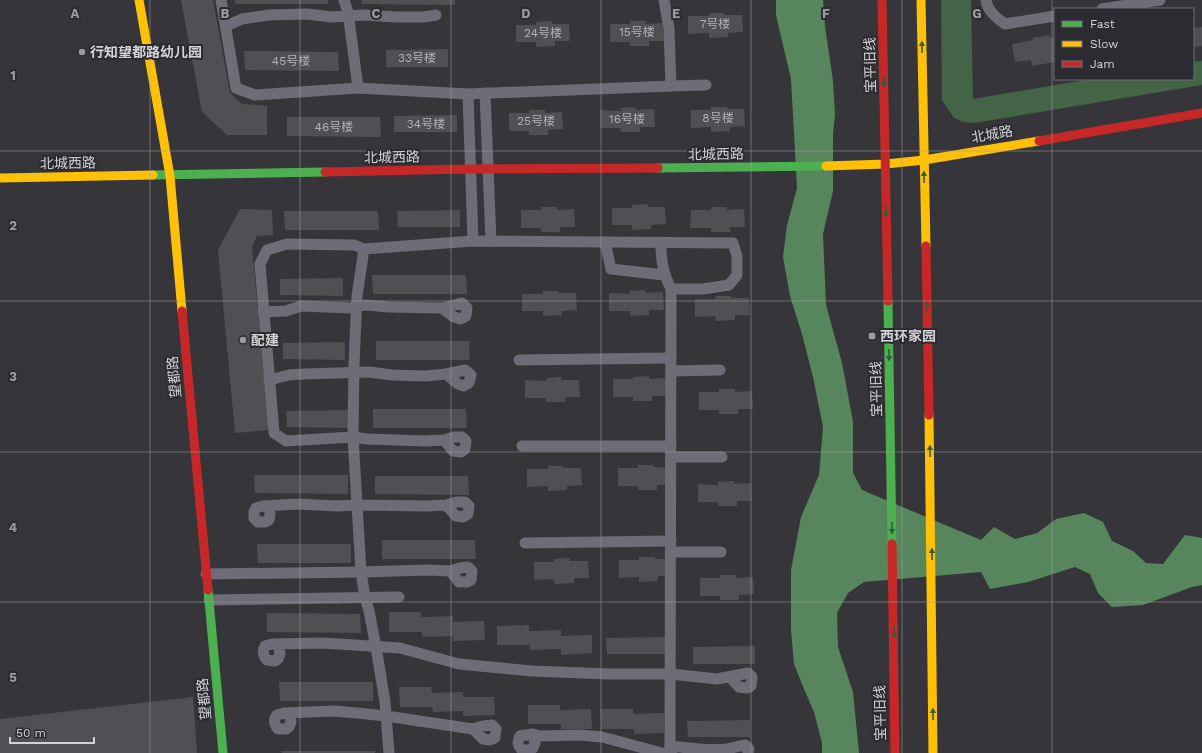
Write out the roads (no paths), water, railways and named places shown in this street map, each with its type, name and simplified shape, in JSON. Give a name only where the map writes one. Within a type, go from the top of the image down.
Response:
[{"type":"street","name":"望都路","points":[[139,0],[170,176],[223,753]]},
{"type":"street","points":[[221,0],[236,88],[255,95],[358,88],[468,94],[706,85]]},
{"type":"street","points":[[344,0],[348,16],[358,88]]},
{"type":"street","points":[[664,0],[669,28],[671,86]]},
{"type":"street","name":"宝平旧线","points":[[882,0],[895,753]]},
{"type":"street","points":[[921,0],[931,490],[933,753]]},
{"type":"street","points":[[986,0],[986,3],[995,17],[1006,24],[1054,16]]},
{"type":"street","points":[[1105,8],[1121,3],[1160,0]]},
{"type":"street","points":[[226,26],[242,20],[268,15],[307,14],[332,17],[363,15],[397,17],[436,16]]},
{"type":"street","points":[[485,93],[491,241]]},
{"type":"street","points":[[468,94],[473,241]]},
{"type":"street","name":"北城路","points":[[785,167],[886,164],[924,160],[1202,113]]},
{"type":"street","name":"北城西路","points":[[0,178],[170,176],[470,169],[785,167]]},
{"type":"street","points":[[444,440],[390,440],[353,437],[286,441],[274,433],[260,264],[267,250],[287,244],[354,245],[364,249],[473,241],[733,243],[737,256],[737,275],[729,285],[703,289],[671,289]]},
{"type":"street","points":[[605,242],[611,269],[664,275]]},
{"type":"street","points":[[661,243],[661,256],[664,275],[671,289],[671,547],[668,751]]},
{"type":"street","points":[[364,249],[356,296],[353,437],[362,572],[365,597],[376,647],[385,702],[388,753]]},
{"type":"street","points":[[264,312],[286,311],[301,306],[351,308],[366,305],[442,308]]},
{"type":"street","points":[[519,360],[671,358]]},
{"type":"street","points":[[671,371],[720,370]]},
{"type":"street","points":[[269,380],[289,375],[304,374],[369,372],[392,375],[426,376],[446,374]]},
{"type":"street","points":[[522,446],[671,451],[722,457]]},
{"type":"street","points":[[269,506],[298,504],[336,506],[446,505]]},
{"type":"street","points":[[525,543],[671,547],[721,552]]},
{"type":"street","points":[[206,574],[428,570],[450,571]]},
{"type":"street","points":[[209,600],[399,597]]},
{"type":"street","points":[[278,644],[323,643],[400,648],[458,664],[532,671],[609,674],[670,674],[717,679],[730,677]]},
{"type":"street","points":[[289,712],[334,711],[386,716],[474,729]]},
{"type":"street","points":[[533,734],[540,736],[579,735],[602,737],[668,751],[706,749],[728,751],[737,746],[745,745],[749,749],[748,753]]},
{"type":"place","name":"行知望都路幼儿园","points":[[82,52]]},
{"type":"place","name":"西环家园","points":[[872,336]]},
{"type":"place","name":"配建","points":[[243,340]]}]
